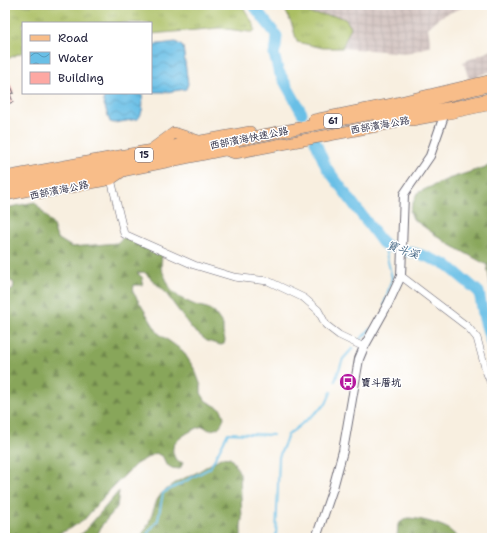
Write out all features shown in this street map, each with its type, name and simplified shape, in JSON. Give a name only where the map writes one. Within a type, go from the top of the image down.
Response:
[{"type":"main road","name":"西部濱海公路","points":[[5,177],[278,127],[387,105],[492,80]]},
{"type":"main road","name":"西部濱海快速公路","points":[[5,185],[279,136],[387,114],[492,85]]},
{"type":"main road","name":"西部濱海快速公路","points":[[387,114],[453,107],[492,98]]},
{"type":"main road","name":"西部濱海公路","points":[[5,200],[111,180],[174,133],[235,153],[492,104]]},
{"type":"main road","name":"西部濱海快速公路","points":[[5,195],[174,161],[279,136]]},
{"type":"street","points":[[316,538],[333,488],[343,451],[359,359],[388,304],[401,275],[404,194],[430,156],[445,114]]},
{"type":"street","points":[[111,180],[124,234],[194,265],[234,278],[268,281],[304,298],[318,310],[326,325],[339,335],[364,347]]},
{"type":"street","points":[[401,275],[468,327],[477,338],[486,371],[492,386]]},
{"type":"shaded area","points":[[307,5],[468,5],[440,17],[428,28],[431,46],[408,53],[342,48],[351,27],[338,16],[310,14]]},
{"type":"shaded area","points":[[492,50],[492,71],[469,79],[463,62]]},
{"type":"green space","points":[[5,5],[242,5],[254,25],[255,30],[253,32],[249,32],[219,28],[152,34],[152,22],[22,22],[22,52],[5,60]]},
{"type":"green space","points":[[283,5],[307,5],[310,14],[338,16],[345,19],[351,27],[342,48],[323,48],[297,42],[292,25]]},
{"type":"green space","points":[[492,165],[491,289],[487,265],[447,243],[413,219],[410,211],[417,193],[448,179]]},
{"type":"green space","points":[[35,202],[53,225],[57,238],[72,247],[117,243],[124,237],[145,248],[162,254],[161,268],[171,290],[180,298],[214,312],[223,325],[225,340],[224,344],[221,345],[207,341],[192,329],[165,292],[144,272],[137,273],[143,278],[142,285],[134,285],[133,292],[158,333],[183,351],[195,370],[201,386],[201,393],[206,401],[221,409],[224,417],[221,425],[217,428],[209,430],[203,426],[200,427],[187,433],[176,442],[173,447],[173,451],[176,460],[183,463],[180,469],[172,468],[166,464],[163,457],[156,453],[136,464],[110,490],[83,521],[65,531],[46,538],[5,538],[5,292],[13,290],[14,283],[5,278],[5,208]]},
{"type":"green space","points":[[222,457],[230,458],[240,474],[242,519],[241,538],[140,538],[148,525],[157,500],[162,493],[178,481],[196,473]]},
{"type":"green space","points":[[119,491],[117,507],[102,525],[96,538],[73,538],[83,533]]},
{"type":"green space","points":[[407,518],[422,520],[443,526],[459,538],[397,538],[398,524]]},
{"type":"water","points":[[176,42],[183,47],[188,84],[186,89],[167,92],[152,92],[152,45]]},
{"type":"water","points":[[105,94],[142,94],[143,103],[138,119],[114,123],[110,122],[103,101]]},
{"type":"building","points":[[10,84],[14,93],[10,94],[13,102],[5,105],[5,97],[7,96],[5,86]]},
{"type":"waterway","name":"寶斗溪","points":[[253,5],[277,36],[274,54],[278,70],[302,113]]},
{"type":"waterway","name":"寶斗溪","points":[[315,141],[326,167],[384,245],[422,255],[447,265],[479,292],[484,319],[492,346]]},
{"type":"waterway","points":[[384,245],[392,278],[384,305]]},
{"type":"waterway","points":[[360,340],[370,329]]},
{"type":"waterway","points":[[335,381],[343,359],[353,348]]},
{"type":"waterway","points":[[276,538],[279,457],[288,435],[326,404],[331,392]]},
{"type":"waterway","points":[[144,538],[158,520],[163,493],[210,468],[228,433],[273,435]]},
{"type":"place","name":"寶斗厝坑","points":[[348,382]]}]
